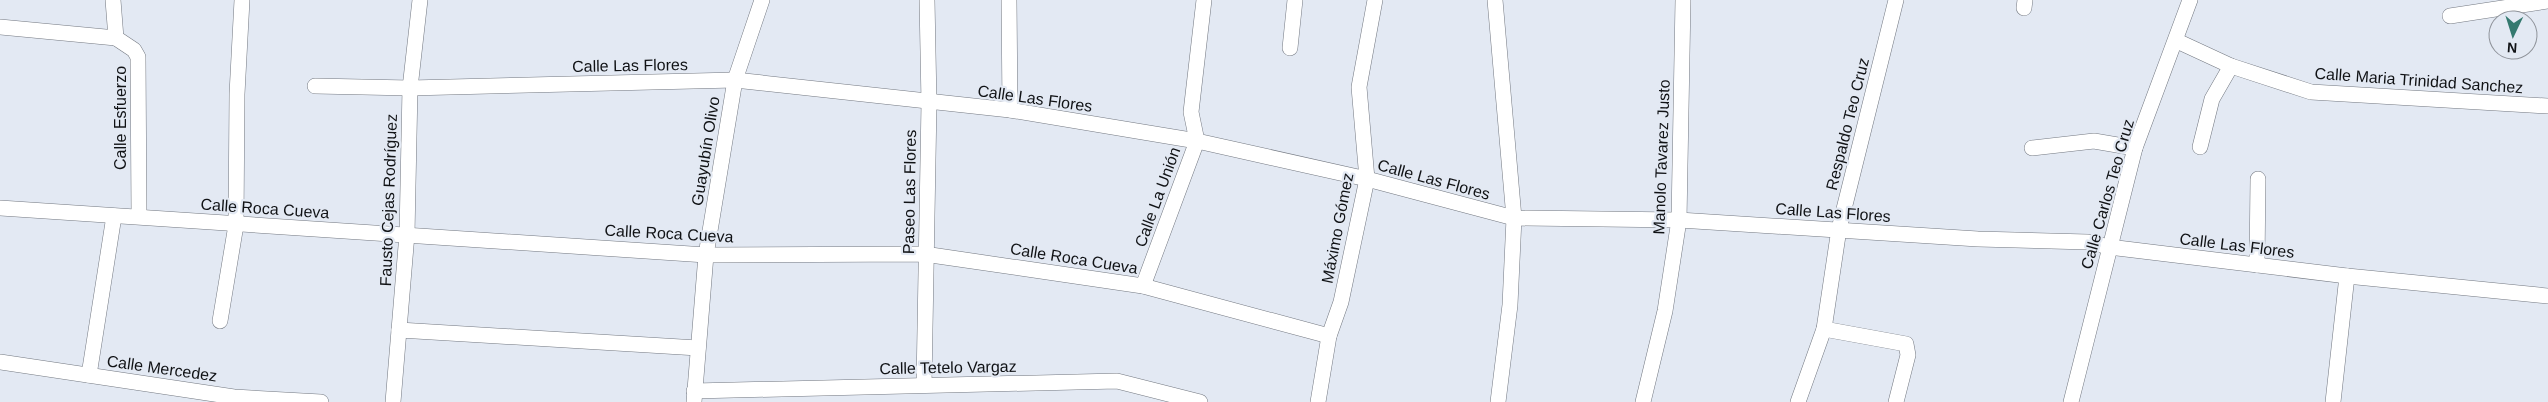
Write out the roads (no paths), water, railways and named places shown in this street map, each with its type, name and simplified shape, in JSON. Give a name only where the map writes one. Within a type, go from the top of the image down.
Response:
[{"type":"street","points":[[0,27],[116,38],[113,0]]},
{"type":"street","points":[[220,321],[236,225],[237,94],[242,0]]},
{"type":"street","name":"Fausto Cejas Rodríguez","points":[[393,402],[407,234],[410,88],[420,0]]},
{"type":"street","name":"Guayubín Olivo","points":[[694,396],[706,255],[735,80],[762,0]]},
{"type":"street","name":"Paseo Las Flores","points":[[924,385],[924,254],[929,103],[927,0]]},
{"type":"street","points":[[1010,0],[1010,110]]},
{"type":"street","name":"Calle La Unión","points":[[1143,286],[1197,141],[1191,112],[1204,0]]},
{"type":"street","points":[[1290,48],[1295,0]]},
{"type":"street","name":"Máximo Gómez","points":[[1318,402],[1329,336],[1341,302],[1367,179],[1359,86],[1375,0]]},
{"type":"street","points":[[1495,0],[1514,218],[1510,305],[1498,402]]},
{"type":"street","name":"Manolo Tavarez Justo","points":[[1643,402],[1665,311],[1679,220],[1683,0]]},
{"type":"street","name":"Respaldo Teo Cruz","points":[[1798,402],[1824,329],[1839,229],[1896,0]]},
{"type":"street","name":"Calle Carlos Teo Cruz","points":[[2071,402],[2135,148],[2177,41],[2190,0]]},
{"type":"street","points":[[2450,16],[2548,1]]},
{"type":"street","name":"Calle Esfuerzo","points":[[116,38],[134,50],[138,57],[139,216]]},
{"type":"street","name":"Calle Maria Trinidad Sanchez","points":[[2177,41],[2231,66],[2311,92],[2548,106]]},
{"type":"street","points":[[2200,147],[2212,99],[2231,66]]},
{"type":"street","name":"Calle Las Flores","points":[[315,86],[410,88],[735,80],[929,103],[1010,110],[1197,141],[1367,179],[1514,218],[1679,220],[1978,239],[2088,242],[2109,247],[2347,276],[2548,296]]},
{"type":"street","points":[[2032,148],[2094,141],[2135,148]]},
{"type":"street","points":[[2257,265],[2258,179]]},
{"type":"street","name":"Calle Roca Cueva","points":[[0,208],[706,255],[924,254],[1143,286],[1329,336]]},
{"type":"street","points":[[89,375],[114,216]]},
{"type":"street","points":[[2333,402],[2347,276]]},
{"type":"street","points":[[1824,329],[1906,344],[1908,355],[1896,402]]},
{"type":"street","points":[[399,330],[698,348]]},
{"type":"street","name":"Calle Mercedez","points":[[0,362],[234,397],[321,402]]},
{"type":"street","name":"Calle Tetelo Vargaz","points":[[694,396],[924,385],[1117,381],[1200,402]]}]
